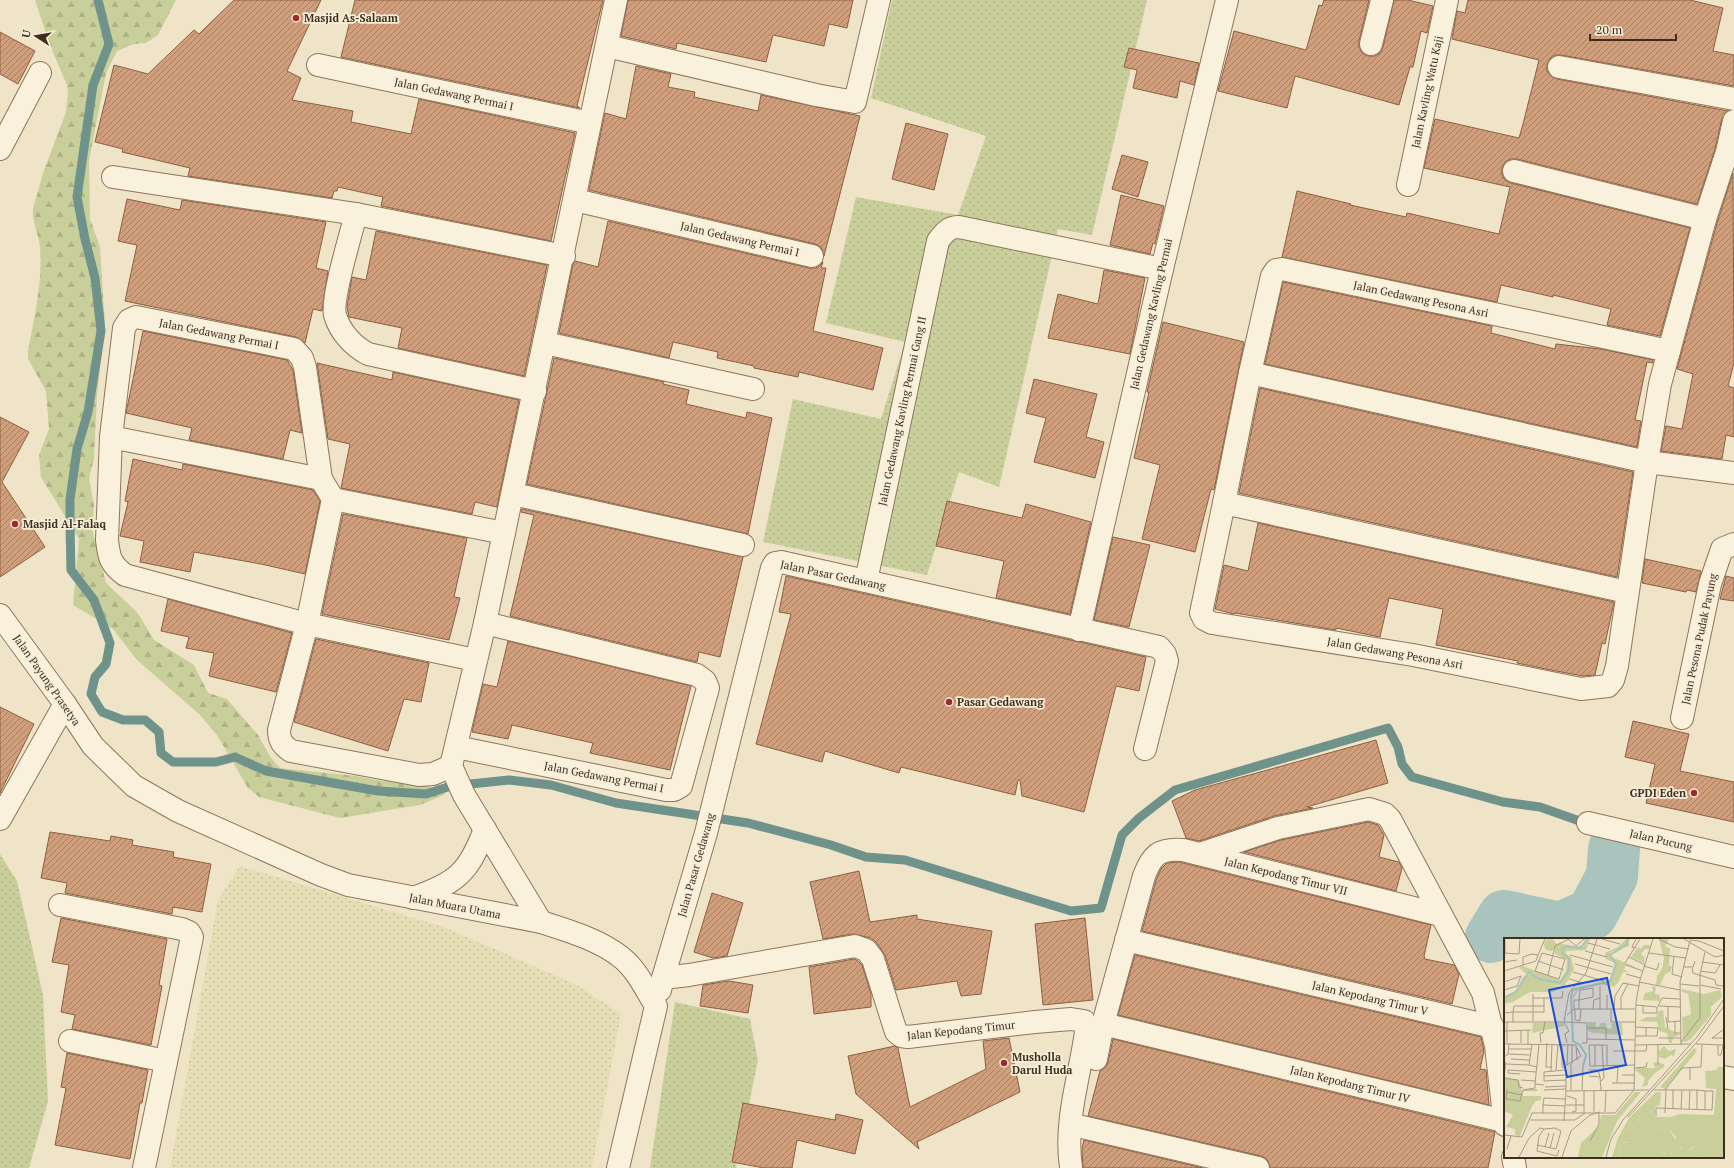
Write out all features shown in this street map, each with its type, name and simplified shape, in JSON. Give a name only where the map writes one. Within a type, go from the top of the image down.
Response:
[{"type":"street","points":[[541,922],[484,829],[457,771],[475,660],[485,622],[564,256],[616,0]]},
{"type":"street","points":[[607,46],[835,99],[855,102],[878,0]]},
{"type":"street","name":"Jalan Gedawang Kavling Permai","points":[[1080,630],[1162,269],[1227,0]]},
{"type":"street","points":[[1371,44],[1382,0]]},
{"type":"street","name":"Jalan Kavling Watu Kaji","points":[[1408,185],[1446,0]]},
{"type":"street","name":"Jalan Gedawang Permai I","points":[[318,65],[590,123]]},
{"type":"street","points":[[1559,67],[1734,99]]},
{"type":"street","points":[[0,149],[40,73]]},
{"type":"street","name":"Jalan Gedawang Pesona Asri","points":[[1670,351],[1282,269],[1276,270],[1272,276],[1250,373],[1201,613],[1204,619],[1212,623],[1413,655],[1581,689],[1608,686],[1613,680],[1617,666],[1660,384],[1670,351],[1705,219],[1730,153],[1734,121]]},
{"type":"street","points":[[1514,171],[1705,219]]},
{"type":"street","points":[[113,177],[356,214],[564,256]]},
{"type":"street","name":"Jalan Gedawang Permai I","points":[[575,200],[812,256]]},
{"type":"street","points":[[356,214],[336,296],[335,315],[343,332],[357,348],[368,354],[535,391]]},
{"type":"street","name":"Jalan Gedawang Kavling Permai Gang II","points":[[866,581],[938,242],[946,231],[953,227],[959,227],[1162,269]]},
{"type":"street","name":"Jalan Gedawang Permai I","points":[[333,499],[321,479],[304,367],[302,358],[294,349],[136,317],[129,320],[124,328],[111,437],[107,540],[108,556],[115,568],[125,576],[307,624],[475,660]]},
{"type":"street","points":[[545,343],[753,389]]},
{"type":"street","points":[[1250,373],[1647,462],[1734,472]]},
{"type":"street","points":[[111,437],[321,479]]},
{"type":"street","points":[[512,494],[744,545]]},
{"type":"street","points":[[457,771],[419,775],[291,751],[283,745],[279,738],[279,730],[307,624],[333,499],[504,533]]},
{"type":"street","points":[[1224,503],[1628,592]]},
{"type":"street","name":"Jalan Pesona Pudak Payung","points":[[1682,718],[1710,584],[1722,549],[1734,544]]},
{"type":"street","name":"Jalan Pasar Gedawang","points":[[663,978],[706,833],[772,568],[775,563],[781,562],[1159,647],[1165,654],[1167,661],[1145,749]]},
{"type":"street","name":"Jalan Payung Prasetya","points":[[0,615],[65,704],[93,746]]},
{"type":"street","name":"Jalan Gedawang Permai I","points":[[457,771],[674,790],[681,786],[708,688],[705,681],[697,675],[485,622]]},
{"type":"street","points":[[0,819],[65,704]]},
{"type":"street","name":"Jalan Muara Utama","points":[[93,746],[134,786],[178,811],[321,875],[348,885],[541,922],[566,930],[603,946],[623,959],[640,979],[656,1006]]},
{"type":"street","points":[[1200,854],[1278,828],[1369,809],[1377,810],[1390,819],[1484,993],[1498,1031]]},
{"type":"street","name":"Jalan Pucung","points":[[1588,823],[1734,857]]},
{"type":"street","points":[[413,898],[434,891],[459,875],[468,866],[484,829]]},
{"type":"street","name":"Jalan Kepodang Timur VII","points":[[1144,876],[1150,862],[1156,855],[1163,851],[1183,850],[1441,914]]},
{"type":"street","name":"Jalan Kepodang Timur","points":[[1070,1167],[1082,1127],[1103,1024],[1144,876]]},
{"type":"street","points":[[60,905],[182,929],[191,936],[192,940],[144,1168]]},
{"type":"street","name":"Jalan Kepodang Timur V","points":[[1126,940],[1498,1031]]},
{"type":"street","name":"Jalan Kepodang Timur","points":[[663,978],[689,975],[855,946],[866,950],[872,959],[896,1032],[901,1036],[908,1037],[1034,1022],[1071,1019],[1084,1021],[1086,1032],[1070,1127],[1070,1167]]},
{"type":"street","points":[[618,1168],[663,978]]},
{"type":"street","name":"Jalan Kepodang Timur IV","points":[[1103,1024],[1504,1123]]},
{"type":"street","name":"Jalan Kepodang Timur IV","points":[[1498,1031],[1504,1110]]},
{"type":"street","points":[[70,1041],[166,1060]]},
{"type":"street","points":[[1724,1077],[1734,1080]]},
{"type":"street","points":[[1082,1127],[1258,1168]]},
{"type":"street","points":[[1513,1158],[1515,1168]]},
{"type":"shaded area","points":[[240,866],[444,927],[577,985],[621,1014],[592,1168],[170,1168],[218,900]]},
{"type":"green space","points":[[35,0],[176,0],[158,35],[146,43],[134,44],[117,51],[106,73],[89,161],[90,219],[100,247],[105,325],[97,396],[94,458],[89,478],[94,506],[92,529],[106,583],[137,612],[154,640],[194,665],[208,693],[227,699],[258,735],[271,758],[280,768],[356,776],[382,781],[419,782],[446,794],[420,805],[340,818],[259,797],[248,788],[217,735],[199,714],[137,660],[113,629],[73,605],[79,539],[41,477],[39,455],[49,429],[46,391],[28,359],[28,351],[37,300],[41,260],[33,209],[43,173],[66,112],[68,92],[67,85],[51,48]]},
{"type":"green space","points":[[892,0],[1147,0],[1092,235],[1058,229],[999,487],[959,472],[927,575],[763,542],[793,399],[881,419],[905,342],[826,323],[856,197],[958,215],[986,136],[871,98]]},
{"type":"green space","points":[[0,854],[17,881],[43,995],[48,1101],[29,1168],[0,1168]]},
{"type":"green space","points":[[675,1002],[750,1019],[758,1060],[736,1168],[650,1168]]},
{"type":"building","points":[[234,0],[321,0],[287,71],[301,78],[292,100],[353,111],[351,122],[411,134],[419,99],[575,133],[551,241],[381,206],[383,197],[338,187],[337,191],[334,191],[332,198],[188,176],[190,168],[122,152],[123,149],[95,142],[114,65],[148,74],[194,30],[199,34]]},
{"type":"building","points":[[355,0],[603,0],[577,106],[580,108],[341,57]]},
{"type":"building","points":[[628,0],[853,0],[847,28],[829,24],[824,46],[773,35],[766,62],[677,43],[676,49],[621,36]]},
{"type":"building","points":[[1324,0],[1369,0],[1359,41],[1359,47],[1362,53],[1368,56],[1375,56],[1380,53],[1383,47],[1394,0],[1408,0],[1433,6],[1427,33],[1421,31],[1413,67],[1410,67],[1399,105],[1295,76],[1287,108],[1218,91],[1234,31],[1306,50],[1319,5],[1322,6]]},
{"type":"building","points":[[1468,0],[1690,0],[1723,8],[1713,51],[1734,55],[1734,86],[1561,55],[1555,55],[1550,59],[1547,65],[1547,71],[1551,76],[1557,79],[1728,111],[1722,118],[1715,149],[1697,204],[1517,159],[1511,159],[1505,162],[1502,168],[1502,175],[1505,180],[1511,183],[1690,228],[1660,336],[1607,325],[1611,309],[1553,295],[1553,297],[1501,285],[1497,302],[1282,257],[1297,191],[1351,204],[1350,205],[1406,217],[1407,213],[1499,234],[1510,187],[1424,168],[1435,119],[1519,138],[1523,124],[1539,60],[1452,39],[1457,11],[1465,13]]},
{"type":"building","points":[[0,32],[35,51],[18,84],[0,74]]},
{"type":"building","points":[[1129,48],[1199,63],[1194,85],[1180,81],[1177,98],[1133,88],[1137,70],[1124,67]]},
{"type":"building","points":[[636,66],[671,74],[668,87],[695,92],[694,97],[758,111],[761,95],[860,116],[824,256],[821,247],[815,244],[589,190],[605,113],[626,119]]},
{"type":"building","points":[[906,123],[948,134],[934,190],[892,179]]},
{"type":"building","points":[[1122,155],[1148,162],[1138,197],[1112,189]]},
{"type":"building","points":[[1733,173],[1734,363],[1728,386],[1734,388],[1734,437],[1726,435],[1722,459],[1661,451],[1666,426],[1682,429],[1693,374],[1677,369],[1717,223]]},
{"type":"building","points":[[1121,195],[1164,206],[1155,244],[1153,243],[1150,254],[1110,245]]},
{"type":"building","points":[[127,199],[180,210],[182,200],[326,222],[316,268],[328,271],[322,311],[313,309],[305,343],[296,337],[125,301],[137,245],[118,241]]},
{"type":"building","points":[[608,221],[809,268],[816,268],[823,262],[821,268],[826,268],[813,331],[883,348],[873,390],[799,372],[798,377],[754,368],[754,366],[717,358],[718,352],[673,342],[669,358],[559,333],[573,264],[575,261],[598,267]]},
{"type":"building","points":[[376,231],[547,265],[524,376],[398,348],[402,328],[349,317],[347,307],[352,277],[366,280]]},
{"type":"building","points":[[1104,270],[1145,278],[1130,354],[1048,338],[1058,294],[1098,304]]},
{"type":"building","points":[[1283,282],[1492,326],[1491,333],[1555,349],[1556,344],[1601,349],[1653,360],[1653,363],[1647,362],[1635,420],[1641,421],[1637,447],[1265,364]]},
{"type":"building","points":[[1163,322],[1244,342],[1214,490],[1211,489],[1195,552],[1142,539],[1160,465],[1134,458]]},
{"type":"building","points":[[143,331],[287,360],[293,370],[302,433],[290,430],[283,459],[189,440],[192,428],[126,413]]},
{"type":"building","points":[[554,358],[664,382],[663,384],[689,390],[686,404],[746,418],[747,412],[772,418],[748,534],[527,484]]},
{"type":"building","points":[[317,363],[392,380],[393,372],[519,400],[497,507],[475,502],[472,514],[341,488],[350,444],[328,439]]},
{"type":"building","points":[[1034,379],[1097,394],[1086,437],[1104,442],[1095,478],[1034,462],[1046,418],[1026,413]]},
{"type":"building","points":[[1260,388],[1633,472],[1617,577],[1239,493]]},
{"type":"building","name":"Masjid Al-Falaq","points":[[0,417],[29,432],[2,482],[45,547],[0,577]]},
{"type":"building","points":[[133,459],[182,470],[183,464],[313,490],[320,501],[305,574],[261,564],[194,552],[190,572],[140,562],[144,541],[120,536],[128,502],[125,501]]},
{"type":"building","points":[[947,501],[1022,518],[1026,504],[1091,522],[1070,614],[996,598],[1004,561],[936,546]]},
{"type":"building","points":[[522,509],[743,557],[720,657],[699,652],[697,662],[510,616],[534,515],[521,512]]},
{"type":"building","points":[[343,514],[467,538],[454,597],[460,598],[449,640],[322,614]]},
{"type":"building","points":[[1258,523],[1614,602],[1605,644],[1602,643],[1595,675],[1583,676],[1551,670],[1517,663],[1518,661],[1436,645],[1443,609],[1389,598],[1380,637],[1336,628],[1336,630],[1234,614],[1215,609],[1224,565],[1248,571]]},
{"type":"building","points":[[1113,537],[1150,545],[1129,627],[1094,620]]},
{"type":"building","points":[[1645,559],[1701,571],[1696,592],[1687,590],[1686,592],[1642,583]]},
{"type":"building","name":"Pasar Gedawang","points":[[786,576],[1146,657],[1139,691],[1116,686],[1084,812],[1022,796],[1020,780],[1018,780],[1015,795],[901,767],[899,773],[825,751],[822,762],[756,744],[791,614],[779,612]]},
{"type":"building","points":[[1726,576],[1734,578],[1734,601],[1720,599]]},
{"type":"building","points":[[168,599],[292,633],[276,692],[209,676],[214,653],[186,648],[189,637],[161,631]]},
{"type":"building","points":[[316,639],[429,663],[421,702],[404,699],[388,751],[294,722]]},
{"type":"building","points":[[508,641],[691,686],[670,770],[590,753],[593,743],[512,725],[508,739],[472,732],[483,684],[497,687]]},
{"type":"building","points":[[0,707],[34,724],[0,793]]},
{"type":"building","points":[[1633,721],[1689,734],[1680,771],[1734,782],[1734,822],[1646,803],[1655,764],[1625,757]]},
{"type":"building","points":[[1376,740],[1388,783],[1307,807],[1313,808],[1274,816],[1199,841],[1186,838],[1172,801],[1195,790]]},
{"type":"building","points":[[1368,822],[1378,825],[1384,835],[1379,857],[1399,862],[1402,868],[1396,891],[1244,852],[1281,840]]},
{"type":"building","points":[[50,832],[110,841],[111,836],[133,840],[132,845],[174,852],[173,857],[211,864],[202,912],[173,907],[172,914],[65,893],[67,883],[41,878]]},
{"type":"building","points":[[1179,862],[1431,925],[1424,956],[1425,959],[1454,965],[1459,974],[1452,1004],[1142,931],[1156,880],[1161,869],[1167,863]]},
{"type":"building","points":[[859,871],[870,922],[917,915],[917,919],[992,931],[981,994],[961,996],[957,981],[896,990],[885,955],[876,942],[871,938],[853,934],[823,939],[810,882]]},
{"type":"building","points":[[712,893],[743,903],[727,956],[713,958],[694,952]]},
{"type":"building","points":[[61,918],[167,939],[159,985],[162,986],[151,1045],[72,1029],[75,1015],[61,1012],[69,965],[52,962]]},
{"type":"building","points":[[1085,918],[1093,1000],[1043,1005],[1035,924]]},
{"type":"building","points":[[1135,955],[1481,1037],[1484,1051],[1480,1069],[1486,1070],[1489,1105],[1118,1015]]},
{"type":"building","points":[[854,959],[862,965],[871,994],[871,1007],[814,1014],[809,967]]},
{"type":"building","points":[[729,981],[753,985],[748,1013],[700,1006],[703,985]]},
{"type":"building","points":[[1009,1038],[1020,1092],[917,1142],[919,1149],[856,1094],[848,1056],[895,1046],[898,1048],[910,1107],[986,1069],[983,1041]]},
{"type":"building","points":[[1113,1039],[1495,1132],[1488,1168],[1270,1168],[1267,1159],[1261,1156],[1088,1116],[1100,1071],[1105,1068],[1108,1062]]},
{"type":"building","points":[[67,1053],[148,1070],[142,1103],[140,1103],[130,1159],[55,1145],[66,1088],[61,1087]]},
{"type":"building","points":[[743,1103],[835,1120],[836,1114],[863,1120],[855,1154],[797,1140],[792,1168],[764,1168],[732,1162]]},
{"type":"building","points":[[1084,1140],[1203,1168],[1083,1168],[1082,1148]]},
{"type":"waterway","points":[[98,0],[109,44],[93,85],[77,197],[85,239],[95,278],[101,331],[88,412],[77,449],[70,500],[71,570],[94,600],[110,643],[106,664],[95,677],[91,694],[102,712],[123,720],[145,720],[159,732],[161,753],[173,762],[216,762],[235,757],[266,771],[378,791],[426,794],[451,786],[509,780],[551,785],[616,803],[748,823],[831,845],[866,857],[905,860],[1071,911],[1101,908],[1122,835],[1139,818],[1175,790],[1388,728],[1398,747],[1402,764],[1412,777],[1503,802],[1540,807],[1588,824]]},
{"type":"waterway","points":[[1599,829],[1614,849]]},
{"type":"waterway","points":[[1491,937],[1504,916],[1560,928],[1592,914],[1612,876],[1614,849]]},
{"type":"place","name":"Masjid As-Salaam","points":[[296,18]]},
{"type":"place","name":"Masjid Al-Falaq","points":[[15,524]]},
{"type":"place","name":"Pasar Gedawang","points":[[949,702]]},
{"type":"place","name":"GPDI Eden","points":[[1694,793]]},
{"type":"place","name":"Musholla Darul Huda","points":[[1004,1063]]}]
